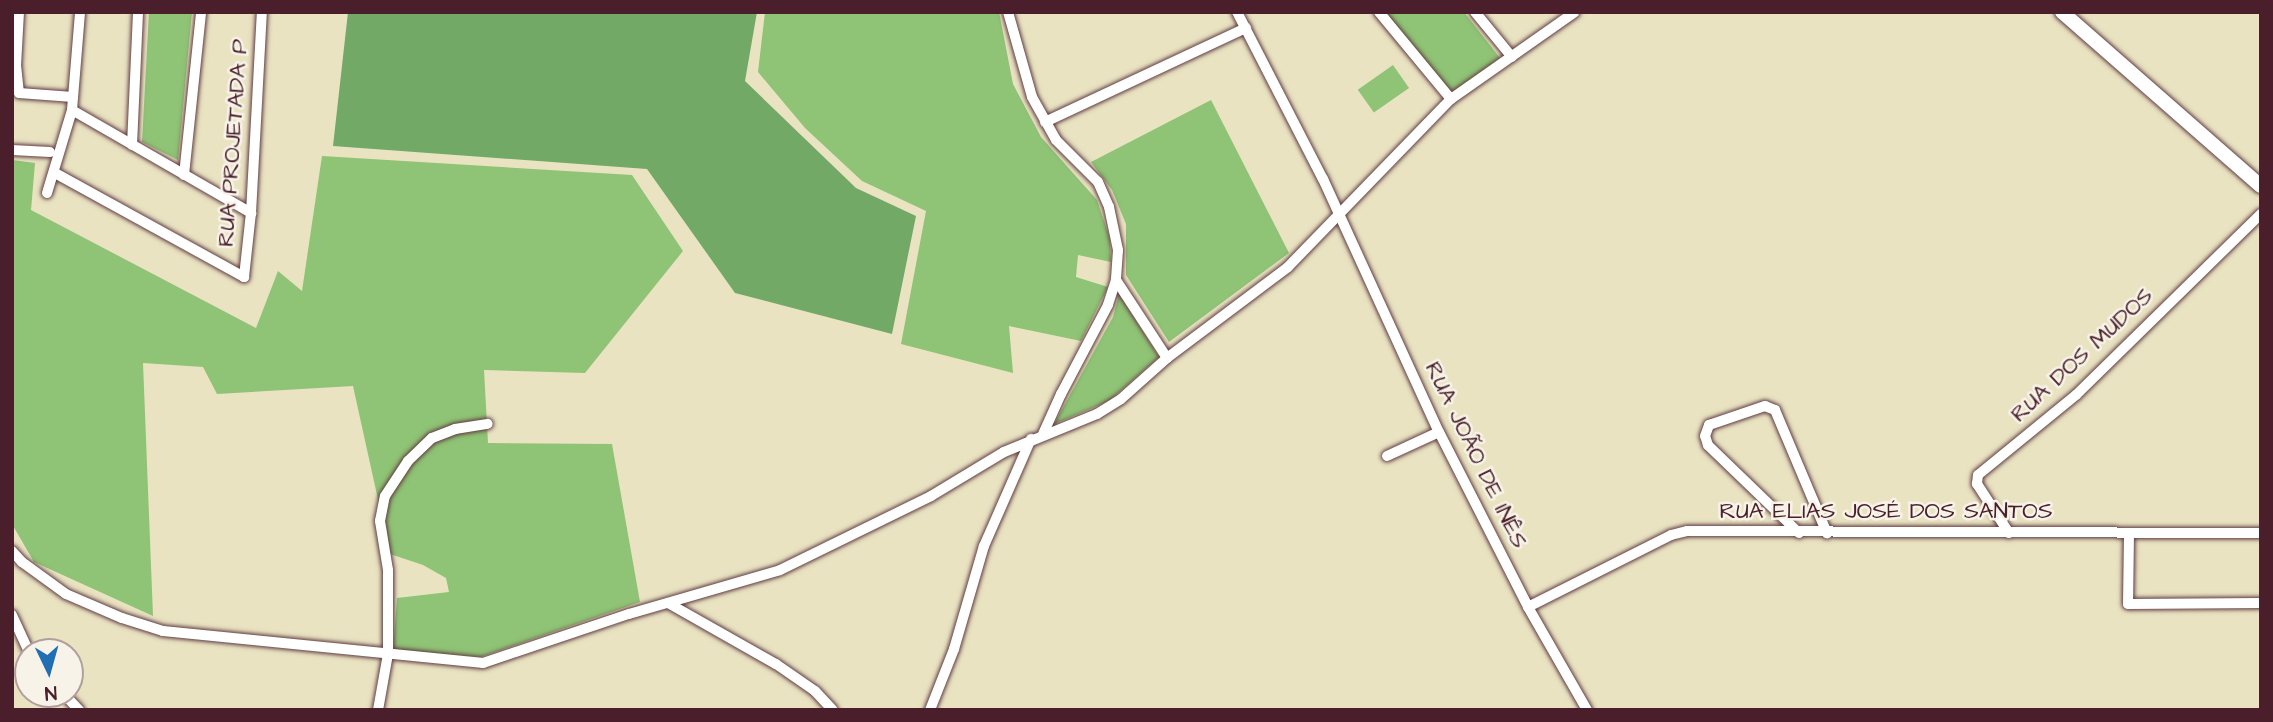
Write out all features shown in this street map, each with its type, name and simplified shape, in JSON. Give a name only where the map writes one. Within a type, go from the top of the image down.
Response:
[{"type":"main road","points":[[2062,12],[2261,186]]},
{"type":"street","points":[[19,12],[16,65],[19,93],[73,97]]},
{"type":"street","points":[[47,193],[72,110],[80,12]]},
{"type":"street","points":[[132,145],[138,12]]},
{"type":"street","points":[[184,175],[201,12]]},
{"type":"street","name":"RUA PROJETADA P","points":[[55,173],[244,277],[251,214],[262,12]]},
{"type":"street","points":[[1008,12],[1029,88],[1045,122],[1056,140],[1085,166],[1104,194],[1117,235],[1116,280],[1100,323],[1060,394],[1043,434]]},
{"type":"street","name":"RUA JOÃO DE INÊS","points":[[1237,12],[1337,212],[1438,432],[1528,607],[1587,710]]},
{"type":"street","points":[[1379,12],[1451,99]]},
{"type":"street","points":[[1475,12],[1512,57]]},
{"type":"street","points":[[12,551],[22,562],[66,594],[147,627],[174,633],[492,662],[797,563],[931,496],[1031,439],[1097,414],[1121,399],[1167,358],[1288,267],[1337,212],[1451,99],[1576,12]]},
{"type":"street","points":[[1045,122],[1246,28]]},
{"type":"street","points":[[12,52],[16,65]]},
{"type":"street","points":[[72,110],[251,214]]},
{"type":"street","points":[[12,150],[50,152]]},
{"type":"street","name":"RUA DOS MUDOS","points":[[2009,533],[1977,484],[1978,475],[2076,396],[2261,214]]},
{"type":"street","points":[[1116,280],[1167,358]]},
{"type":"street","points":[[1799,533],[1708,445],[1706,430],[1718,420],[1772,407],[1827,533]]},
{"type":"street","points":[[378,710],[388,654],[388,570],[380,521],[386,496],[408,461],[432,438],[454,429],[488,424]]},
{"type":"street","points":[[1387,456],[1438,432]]},
{"type":"street","points":[[930,710],[954,649],[985,546],[1031,439]]},
{"type":"street","name":"RUA ELIAS JOSÉ DOS SANTOS","points":[[1528,607],[1679,532],[2261,533]]},
{"type":"street","points":[[2129,534],[2127,600],[2132,605],[2261,603]]},
{"type":"street","points":[[668,603],[776,664],[816,691],[833,710]]},
{"type":"street","points":[[12,615],[23,638]]},
{"type":"green space","points":[[149,12],[192,12],[178,160],[142,142]]},
{"type":"green space","points":[[348,12],[757,12],[745,81],[856,188],[916,216],[892,334],[735,293],[647,169],[333,146]]},
{"type":"green space","points":[[765,12],[999,12],[1013,84],[1041,137],[1097,200],[1110,239],[1111,262],[1078,255],[1076,277],[1108,287],[1081,341],[1009,326],[1013,373],[901,344],[926,211],[862,181],[805,128],[758,72]]},
{"type":"green space","points":[[1384,12],[1464,12],[1500,58],[1451,97]]},
{"type":"green space","points":[[1393,65],[1409,88],[1374,113],[1358,90]]},
{"type":"green space","points":[[1211,100],[1289,253],[1169,342],[1126,275],[1126,224],[1112,190],[1091,162]]},
{"type":"green space","points":[[322,156],[632,175],[683,251],[585,373],[484,370],[488,443],[612,444],[640,602],[480,657],[393,650],[397,598],[449,592],[446,578],[423,565],[390,554],[353,386],[217,394],[203,367],[143,363],[153,616],[34,562],[12,524],[12,160],[35,163],[31,210],[256,328],[278,271],[302,291]]},
{"type":"green space","points":[[1119,294],[1159,357],[1109,401],[1054,424],[1113,317]]}]
